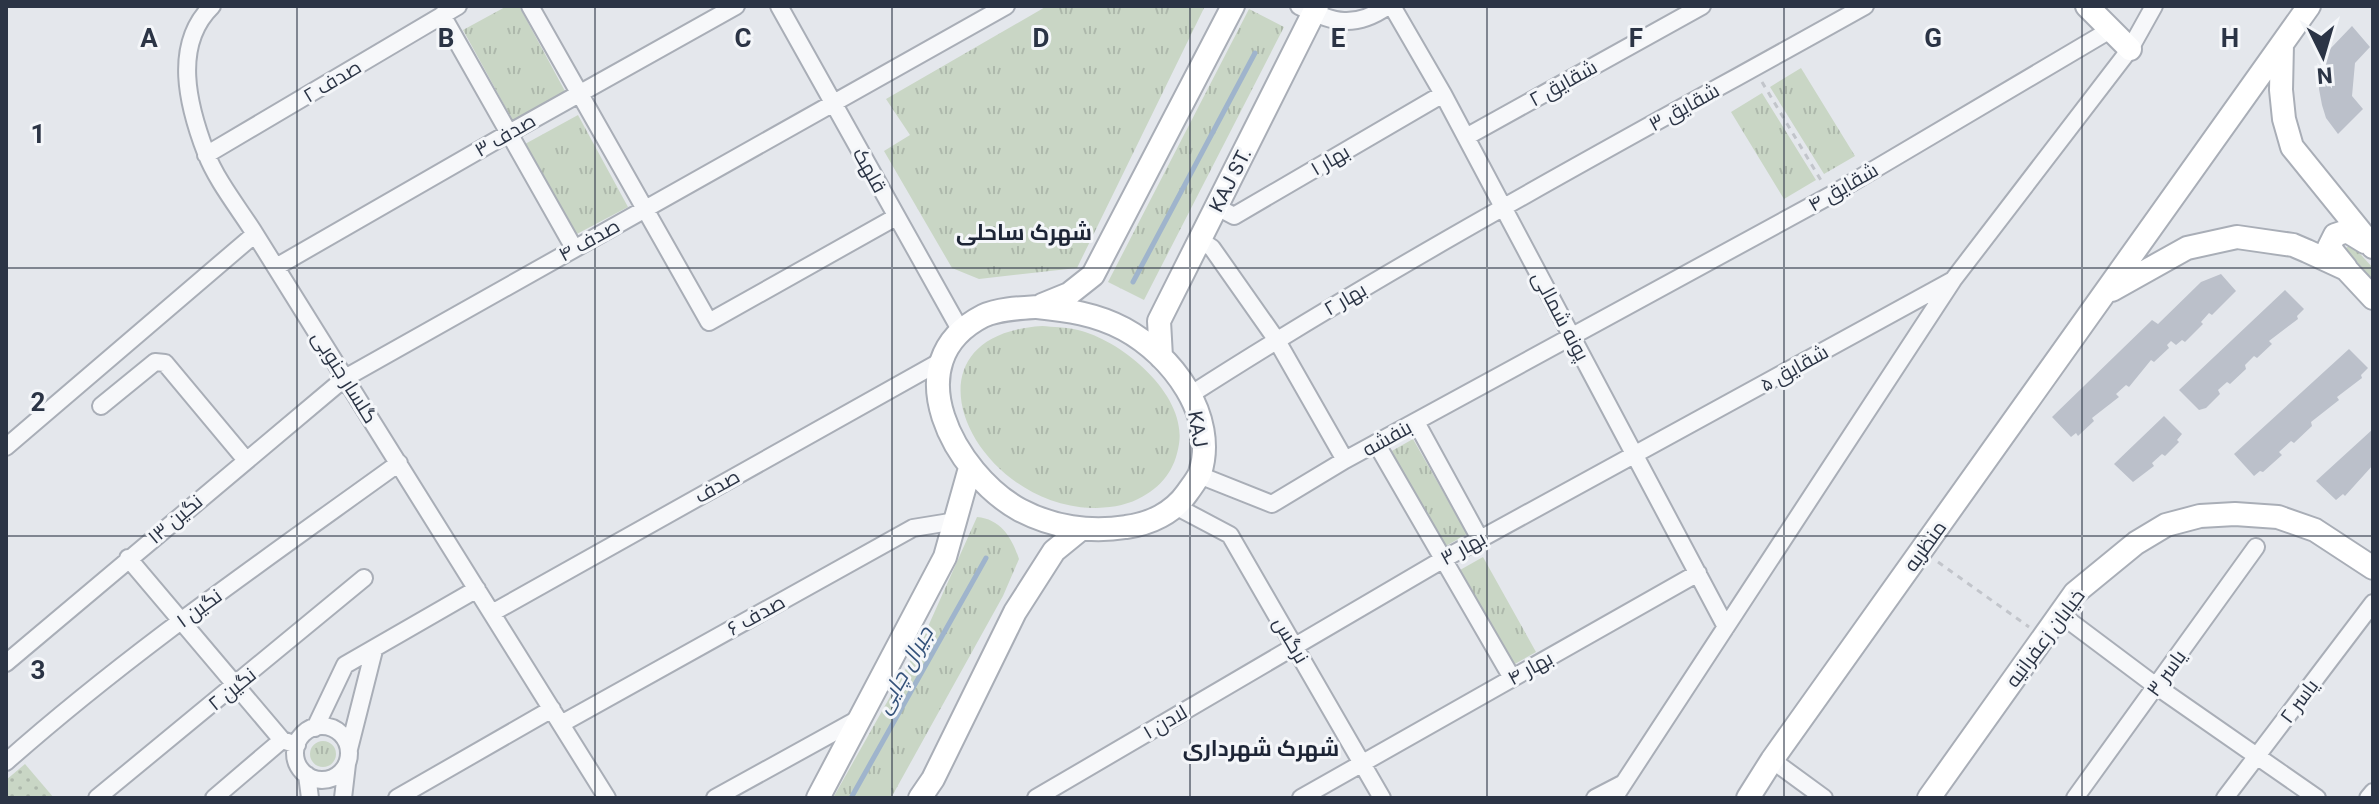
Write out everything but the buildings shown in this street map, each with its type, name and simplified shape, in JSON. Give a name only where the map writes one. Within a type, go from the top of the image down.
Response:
[{"type":"main road","points":[[1037,307],[1069,294],[1093,275],[1233,6]]},
{"type":"main road","points":[[2087,6],[2130,49]]},
{"type":"main road","name":"منظریه","points":[[1748,798],[2309,6]]},
{"type":"main road","name":"KAJ ST.","points":[[1161,357],[1159,321],[1217,207],[1310,8]]},
{"type":"main road","points":[[2282,44],[2281,90],[2284,119],[2292,147],[2373,247]]},
{"type":"main road","points":[[2346,269],[2329,247],[2335,235],[2347,231],[2373,247]]},
{"type":"main road","name":"منظریه","points":[[2104,295],[2187,248],[2237,237],[2293,245],[2346,269],[2373,298]]},
{"type":"main road","name":"KAJ","points":[[1037,307],[1082,312],[1124,329],[1161,357],[1190,395],[1199,414],[1205,445],[1199,475],[1177,507],[1142,525],[1081,529],[1050,522],[1020,510],[993,491],[970,468],[952,439],[940,407],[938,384],[943,360],[949,347],[962,333],[984,316],[1015,308],[1037,307]]},
{"type":"main road","points":[[818,798],[945,557],[970,468]]},
{"type":"main road","name":"خیابان زعفرانیه","points":[[1929,798],[2075,593],[2136,543],[2166,525],[2200,516],[2235,514],[2278,517],[2315,530],[2373,568]]},
{"type":"main road","points":[[920,798],[933,779],[1015,612],[1054,551],[1081,529]]},
{"type":"street","name":"گلسار جنوبی","points":[[212,6],[199,19],[189,42],[186,65],[206,155],[607,798]]},
{"type":"street","name":"صدف ۲","points":[[206,155],[458,6]]},
{"type":"street","points":[[530,6],[709,322],[896,217]]},
{"type":"street","name":"صدف ۳","points":[[276,267],[736,6]]},
{"type":"street","name":"قلهک","points":[[779,6],[962,333]]},
{"type":"street","name":"صدف ۴","points":[[345,378],[1006,6]]},
{"type":"street","points":[[1310,8],[1334,21],[1353,22],[1371,17],[1390,6]]},
{"type":"street","name":"پونه شمالی","points":[[1390,6],[1443,94],[1726,627]]},
{"type":"street","name":"شقایق ۲","points":[[1466,137],[1702,6]]},
{"type":"street","name":"شقایق ۳","points":[[1503,208],[1865,6]]},
{"type":"street","points":[[1614,798],[1953,280],[2130,49],[2154,6]]},
{"type":"street","points":[[442,15],[574,248]]},
{"type":"street","name":"شقایق ۴","points":[[1572,337],[1831,195],[2110,30]]},
{"type":"street","name":"بهار ۱","points":[[1217,207],[1234,216],[1443,94]]},
{"type":"street","name":"بهار ۲","points":[[1190,395],[1276,339],[1503,208]]},
{"type":"street","points":[[6,447],[255,234]]},
{"type":"street","points":[[1200,240],[1212,248],[1276,339],[1345,460]]},
{"type":"street","name":"شقایق ۵","points":[[1635,455],[1953,280]]},
{"type":"street","name":"بنفشه","points":[[1199,475],[1272,504],[1345,460],[1572,337]]},
{"type":"street","name":"صدف","points":[[492,613],[943,360]]},
{"type":"street","points":[[101,406],[155,362],[165,363],[246,460]]},
{"type":"street","name":"نگین ۱۳","points":[[6,663],[345,378]]},
{"type":"street","points":[[1416,422],[1480,539]]},
{"type":"street","points":[[1376,443],[1512,678]]},
{"type":"street","name":"بهار ۳","points":[[1295,647],[1442,560],[1635,455]]},
{"type":"street","name":"نگین ۱","points":[[6,762],[43,729],[181,621],[399,463]]},
{"type":"street","name":"نرگس","points":[[1177,507],[1230,535],[1382,798]]},
{"type":"street","name":"صدف ۶","points":[[561,724],[913,528],[956,521]]},
{"type":"street","name":"یاسر ۳","points":[[2075,798],[2256,547]]},
{"type":"street","points":[[128,558],[235,687],[289,743],[307,775],[310,798]]},
{"type":"street","name":"بهار ۴","points":[[1301,798],[1698,573]]},
{"type":"street","name":"نگین ۲","points":[[97,798],[364,578]]},
{"type":"street","points":[[315,728],[345,665],[477,589]]},
{"type":"street","name":"یاسر ۲","points":[[2225,798],[2373,603]]},
{"type":"street","points":[[2060,614],[2156,686],[2317,798]]},
{"type":"street","name":"لادن ۱","points":[[1036,798],[1295,647]]},
{"type":"street","points":[[343,798],[348,756],[374,650]]},
{"type":"street","points":[[397,798],[552,709]]},
{"type":"street","points":[[715,798],[860,718]]},
{"type":"street","points":[[214,798],[306,732],[315,728],[333,729],[340,734],[348,756],[340,774],[324,780],[307,775]]},
{"type":"street","points":[[1772,760],[1824,798]]},
{"type":"street","points":[[1595,798],[1623,783]]},
{"type":"street","points":[[2368,798],[2373,792]]},
{"type":"path","points":[[1753,68],[1831,195]]},
{"type":"path","points":[[1922,550],[2043,638]]},
{"type":"green space","points":[[507,6],[519,6],[566,93],[513,121],[463,30]]},
{"type":"green space","points":[[1047,6],[1205,6],[1077,268],[979,279],[952,268],[884,151],[910,135],[886,99]]},
{"type":"green space","points":[[1249,9],[1284,27],[1144,300],[1108,282]]},
{"type":"green space","points":[[1801,68],[1855,156],[1824,174],[1770,87]]},
{"type":"green space","points":[[1762,93],[1816,180],[1784,199],[1731,112]]},
{"type":"green space","points":[[578,115],[628,207],[575,235],[525,144]]},
{"type":"green space","points":[[2353,246],[2373,268],[2373,287],[2343,250]]},
{"type":"green space","points":[[1042,326],[1078,330],[1113,345],[1148,372],[1173,406],[1179,425],[1179,444],[1171,470],[1160,483],[1138,499],[1116,506],[1091,508],[1049,499],[1012,479],[984,451],[966,419],[961,387],[970,358],[996,337]]},
{"type":"green space","points":[[1413,439],[1467,534],[1444,547],[1390,452]]},
{"type":"green space","points":[[977,517],[993,521],[1004,531],[1019,559],[1003,596],[891,798],[833,798],[922,640]]},
{"type":"green space","points":[[1483,557],[1536,652],[1513,665],[1460,570]]},
{"type":"green space","points":[[323,741],[333,744],[336,754],[333,764],[323,767],[313,764],[310,754],[313,744]]},
{"type":"green space","points":[[25,764],[54,798],[6,798],[6,780]]},
{"type":"waterway","name":"جیرال چایی","points":[[1133,282],[1255,53]]},
{"type":"waterway","name":"جیرال چایی","points":[[851,798],[986,558]]},
{"type":"district","name":"شهرک ساحلی","points":[[1024,232]]},
{"type":"district","name":"شهرک شهرداری","points":[[1261,748]]}]
